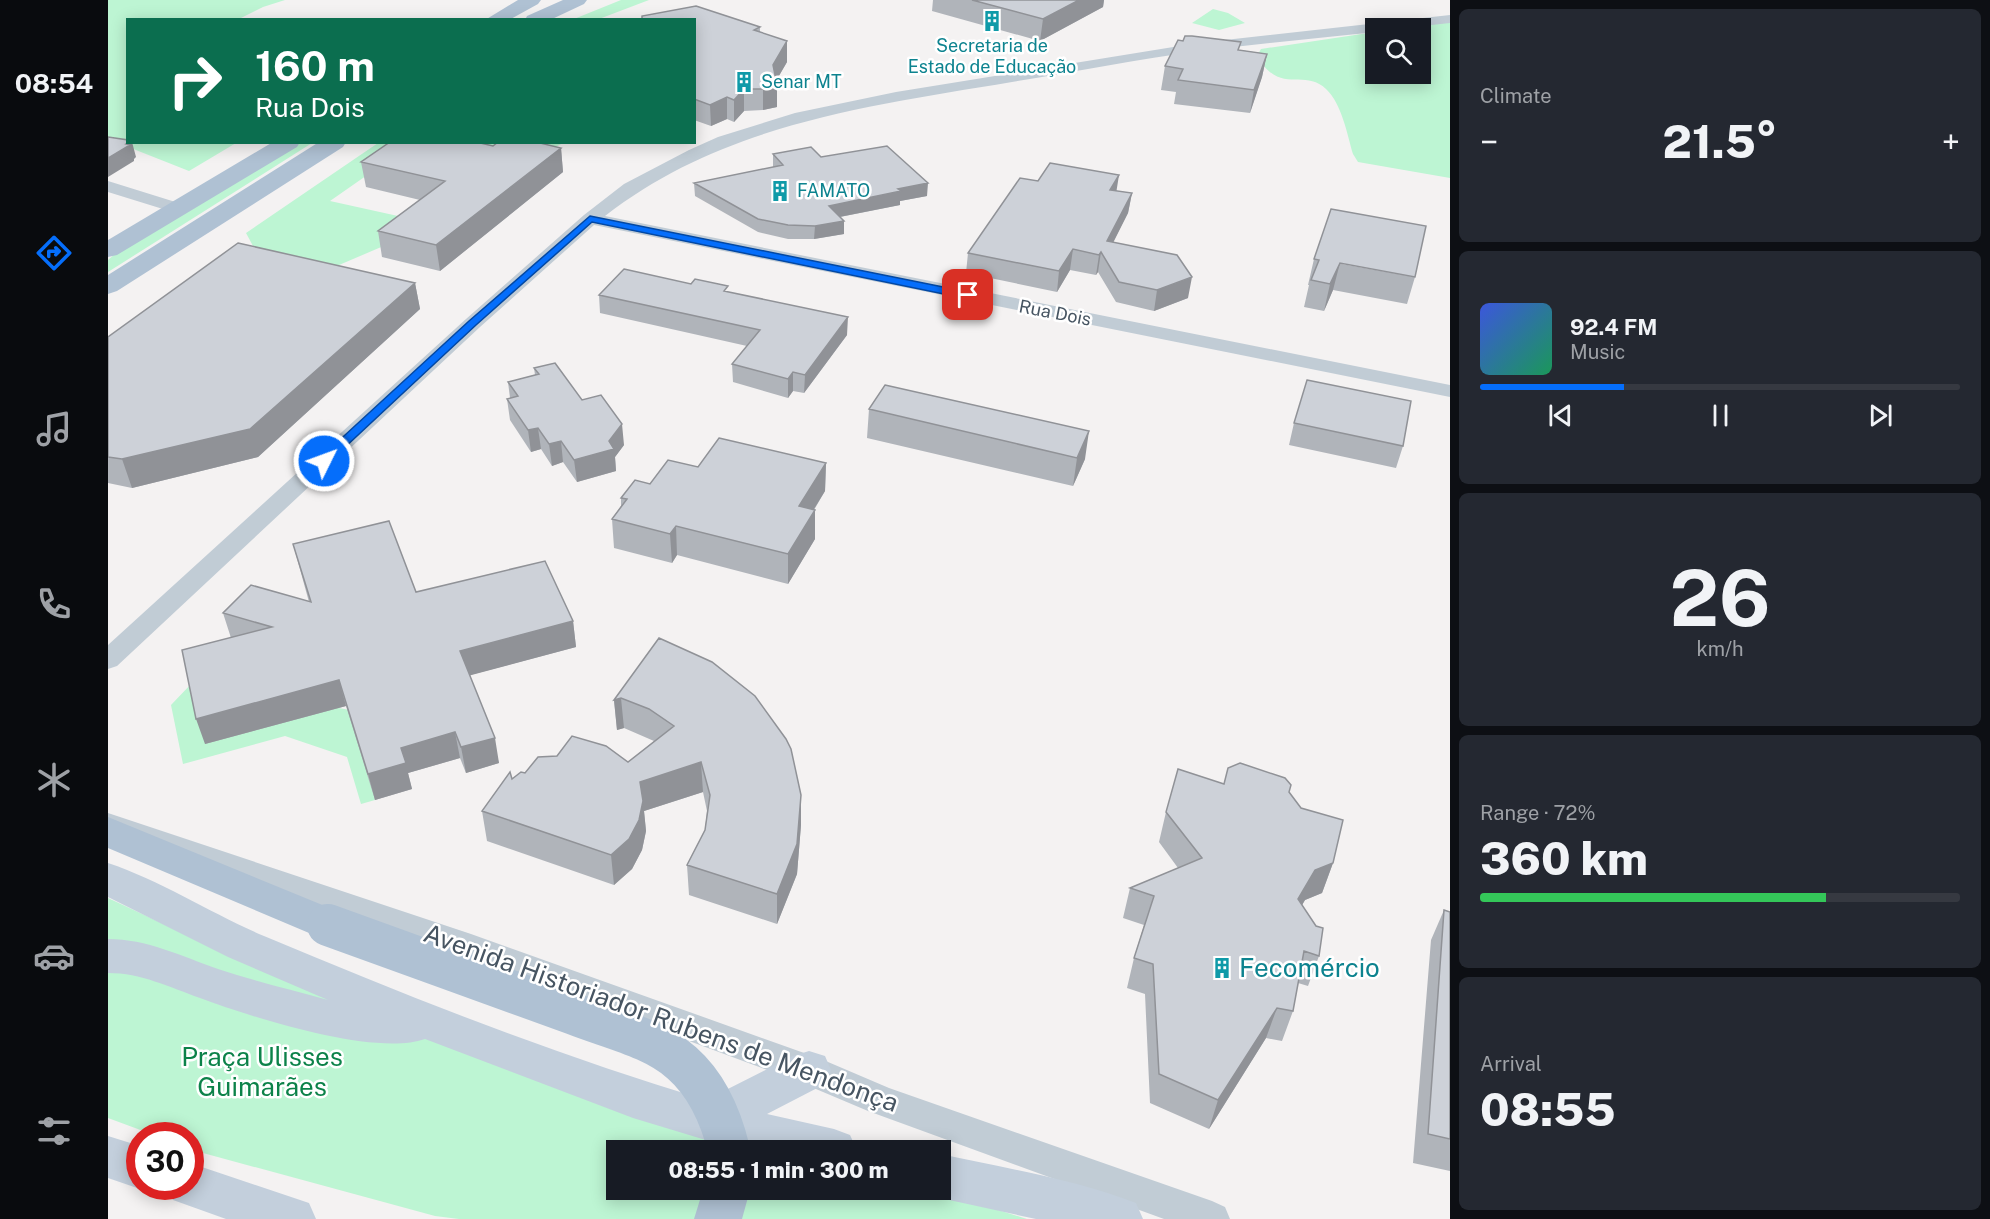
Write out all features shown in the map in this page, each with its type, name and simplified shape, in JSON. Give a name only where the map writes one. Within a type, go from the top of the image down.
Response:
[{"type":"main road","points":[[498,18],[532,0]]},
{"type":"main road","points":[[538,18],[579,0]]},
{"type":"main road","points":[[108,249],[286,144]]},
{"type":"main road","points":[[108,286],[332,144]]},
{"type":"main road","points":[[108,832],[328,925]]},
{"type":"main road","points":[[108,855],[197,886],[328,925],[554,1006],[647,1043],[679,1060],[706,1090],[722,1120],[719,1136]]},
{"type":"main road","points":[[108,879],[243,945],[386,1006],[633,1098],[719,1136],[752,1140]]},
{"type":"main road","points":[[108,956],[126,956],[152,962],[215,987],[338,1021],[449,1029]]},
{"type":"main road","points":[[719,1136],[809,1070]]},
{"type":"main road","points":[[108,1157],[126,1163]]},
{"type":"main road","points":[[951,1178],[1041,1198],[1119,1219]]},
{"type":"main road","points":[[204,1190],[292,1219]]},
{"type":"main road","points":[[718,1219],[724,1200]]},
{"type":"street","points":[[108,660],[473,323],[590,219],[630,188],[695,154],[734,138],[801,116],[884,99],[1156,53],[1450,19]]},
{"type":"street","points":[[108,186],[179,209]]},
{"type":"street","name":"Rua Dois","points":[[590,219],[1450,391]]},
{"type":"street","name":"Avenida Historiador Rubens de Mendonça","points":[[108,824],[460,943],[809,1070],[880,1100],[1212,1219]]},
{"type":"green space","points":[[108,0],[285,0],[263,7],[241,18],[126,18],[126,144],[234,144],[189,171],[108,139]]},
{"type":"green space","points":[[621,0],[649,0],[602,18],[576,18]]},
{"type":"green space","points":[[1213,9],[1228,13],[1245,23],[1219,30],[1192,23]]},
{"type":"green space","points":[[1450,21],[1450,178],[1358,162],[1332,95],[1318,83],[1274,75],[1257,56],[1261,49],[1365,33],[1365,84],[1431,84],[1431,24]]},
{"type":"green space","points":[[293,144],[310,144],[108,272],[108,260]]},
{"type":"green space","points":[[377,144],[561,144],[542,154],[406,148],[330,201],[407,218],[400,239],[332,268],[248,261],[253,246],[246,233]]},
{"type":"green space","points":[[192,683],[356,711],[375,800],[361,804],[347,757],[285,736],[183,764],[171,705]]},
{"type":"green space","name":"Praça Ulisses Guimarães","points":[[108,898],[277,977],[649,1116],[744,1140],[606,1140],[606,1200],[951,1200],[951,1195],[1027,1219],[459,1219],[435,1216],[204,1153],[204,1122],[126,1122],[126,1125],[108,1118]]},
{"type":"building","points":[[972,0],[1079,0],[1043,19]]},
{"type":"building","points":[[696,6],[760,27],[754,30],[787,41],[773,65],[777,85],[763,89],[744,89],[734,100],[727,97],[710,105],[696,100],[696,18],[642,18],[642,16]]},
{"type":"building","points":[[1185,36],[1241,42],[1238,50],[1267,54],[1254,90],[1178,80],[1183,69],[1165,66],[1178,40],[1183,41]]},
{"type":"building","points":[[108,137],[126,140],[126,144],[130,145],[108,158]]},
{"type":"building","points":[[387,144],[484,144],[493,146],[496,144],[544,144],[561,148],[436,245],[378,231],[445,181],[361,162]]},
{"type":"building","points":[[887,146],[928,183],[829,206],[844,221],[815,226],[788,225],[758,219],[694,183],[783,165],[773,154],[811,147],[821,157]]},
{"type":"building","points":[[1050,163],[1119,175],[1110,190],[1132,193],[1107,241],[1177,255],[1192,277],[1157,290],[1119,282],[1101,252],[1099,255],[1073,249],[1059,271],[968,253],[1020,178],[1038,181]]},
{"type":"building","points":[[1331,209],[1426,226],[1415,277],[1340,263],[1330,284],[1311,280],[1319,260],[1314,259]]},
{"type":"building","points":[[238,243],[415,283],[250,429],[122,459],[108,457],[108,337]]},
{"type":"building","points":[[624,269],[691,284],[695,279],[728,286],[724,291],[848,317],[805,375],[793,372],[788,379],[732,364],[760,330],[599,295]]},
{"type":"building","points":[[555,363],[582,400],[601,395],[622,424],[609,441],[614,449],[574,460],[561,441],[549,444],[538,428],[528,430],[507,399],[518,396],[508,382],[539,374],[534,368]]},
{"type":"building","points":[[1307,380],[1411,401],[1403,446],[1294,423]]},
{"type":"building","points":[[885,385],[1089,431],[1077,458],[869,409]]},
{"type":"building","points":[[719,438],[826,463],[799,506],[815,510],[788,554],[676,526],[670,534],[612,519],[627,499],[621,498],[635,480],[650,484],[668,460],[698,467]]},
{"type":"building","points":[[389,521],[416,592],[545,561],[573,621],[460,651],[495,738],[461,747],[455,732],[401,748],[406,763],[368,774],[339,680],[196,719],[182,650],[272,627],[223,613],[251,585],[311,602],[293,544]]},
{"type":"building","points":[[659,638],[712,662],[755,696],[791,749],[801,795],[797,844],[777,894],[687,865],[705,830],[710,795],[701,762],[640,782],[643,801],[639,820],[629,839],[611,855],[482,811],[510,772],[512,779],[521,772],[525,773],[538,757],[557,756],[572,736],[606,746],[628,762],[674,726],[649,709],[621,698],[614,700]]},
{"type":"building","name":"Fecomércio","points":[[1240,763],[1285,778],[1291,785],[1289,792],[1301,808],[1343,820],[1333,863],[1315,870],[1298,899],[1316,926],[1323,928],[1319,956],[1304,951],[1293,1011],[1277,1008],[1218,1100],[1159,1074],[1153,964],[1134,958],[1154,896],[1130,888],[1202,858],[1166,812],[1178,769],[1224,784],[1228,768]]},
{"type":"building","points":[[1444,910],[1450,912],[1450,1139],[1428,1134]]},
{"type":"place","name":"Secretaria de Estado de Educação","points":[[992,21]]},
{"type":"place","name":"Senar MT","points":[[744,82]]},
{"type":"place","name":"FAMATO","points":[[780,191]]},
{"type":"place","name":"Fecomércio","points":[[1222,968]]},
{"type":"route","points":[[324,461],[473,323],[590,219],[968,295]]}]
